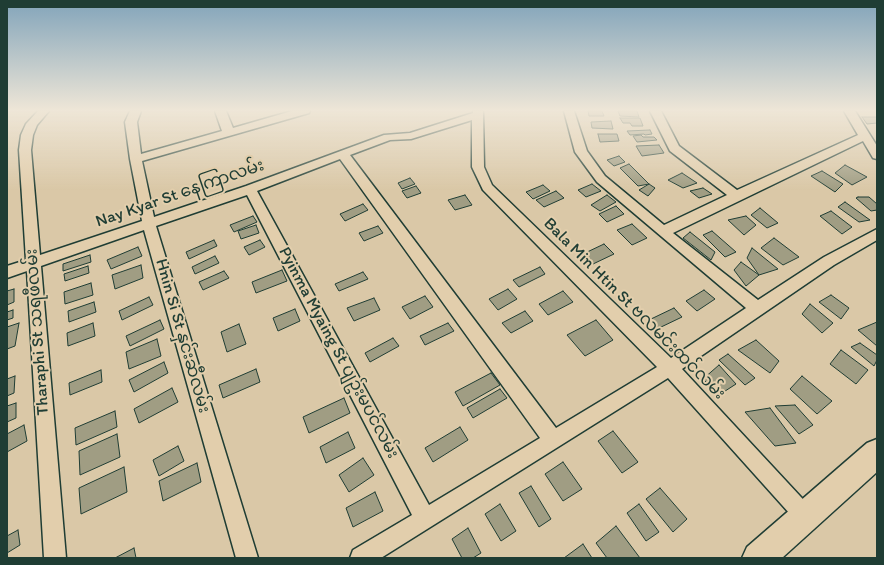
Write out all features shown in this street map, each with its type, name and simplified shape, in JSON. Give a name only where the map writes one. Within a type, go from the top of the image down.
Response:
[{"type":"main road","points":[[758,558],[877,454]]},
{"type":"street","name":"Tharaphi St သရဖီလမ်း","points":[[27,137],[25,150],[55,558]]},
{"type":"street","name":"Hnin Si St နှင်းဆီလမ်း","points":[[133,137],[149,224],[247,558]]},
{"type":"street","points":[[136,159],[213,137]]},
{"type":"street","name":"Nay Kyar St နေကြာလမ်း","points":[[7,272],[149,224],[387,137]]},
{"type":"street","name":"Bala Min Htin St ဗလမင်းထင်လမ်း","points":[[478,137],[478,168],[487,187],[670,368],[806,517]]},
{"type":"street","points":[[577,137],[581,152],[601,179],[663,232],[757,308]]},
{"type":"street","points":[[669,137],[674,148],[736,196]]},
{"type":"street","points":[[663,232],[862,137]]},
{"type":"street","points":[[866,137],[877,155]]},
{"type":"street","points":[[342,153],[553,440]]},
{"type":"street","name":"Pyinma Myaing St ပျဥ်းမပင်လမ်း","points":[[250,188],[426,518]]},
{"type":"street","points":[[361,558],[670,368],[757,308],[829,261],[877,234]]},
{"type":"building","points":[[599,137],[618,137],[619,141],[600,142]]},
{"type":"building","points":[[634,137],[654,137],[657,140],[637,142]]},
{"type":"building","points":[[659,145],[664,153],[642,156],[636,146]]},
{"type":"building","points":[[619,156],[625,162],[614,166],[607,160]]},
{"type":"building","points":[[629,164],[649,184],[638,186],[620,168]]},
{"type":"building","points":[[845,165],[867,177],[852,185],[835,173]]},
{"type":"building","points":[[822,171],[843,184],[835,192],[811,176]]},
{"type":"building","points":[[682,173],[697,183],[683,188],[668,180]]},
{"type":"building","points":[[410,178],[415,184],[402,189],[398,183]]},
{"type":"building","points":[[592,184],[601,191],[586,197],[578,190]]},
{"type":"building","points":[[649,184],[655,188],[648,196],[639,190]]},
{"type":"building","points":[[543,185],[550,191],[533,199],[526,192]]},
{"type":"building","points":[[416,186],[421,193],[407,198],[402,191]]},
{"type":"building","points":[[703,188],[712,194],[699,198],[690,191]]},
{"type":"building","points":[[556,191],[564,198],[544,207],[536,200]]},
{"type":"building","points":[[465,195],[472,205],[455,210],[448,200]]},
{"type":"building","points":[[607,195],[616,202],[600,211],[591,205]]},
{"type":"building","points":[[869,197],[877,204],[877,210],[871,211],[856,198]]},
{"type":"building","points":[[845,202],[870,220],[859,222],[838,207]]},
{"type":"building","points":[[363,204],[368,210],[345,221],[340,214]]},
{"type":"building","points":[[616,206],[624,214],[607,222],[599,214]]},
{"type":"building","points":[[760,208],[778,223],[767,228],[751,215]]},
{"type":"building","points":[[831,211],[852,227],[842,234],[820,216]]},
{"type":"building","points":[[253,216],[257,222],[234,232],[230,225]]},
{"type":"building","points":[[746,216],[756,225],[744,235],[728,220]]},
{"type":"building","points":[[632,224],[647,238],[632,245],[617,230]]},
{"type":"building","points":[[256,225],[259,233],[241,239],[238,231]]},
{"type":"building","points":[[378,226],[383,233],[364,241],[359,233]]},
{"type":"building","points":[[712,231],[736,252],[725,257],[703,235]]},
{"type":"building","points":[[690,232],[715,252],[711,260],[683,238]]},
{"type":"building","points":[[774,238],[799,257],[783,265],[761,248]]},
{"type":"building","points":[[214,240],[217,246],[189,259],[186,252]]},
{"type":"building","points":[[260,240],[265,247],[249,255],[244,247]]},
{"type":"building","points":[[604,244],[614,254],[593,264],[583,254]]},
{"type":"building","points":[[138,247],[142,256],[111,269],[107,260]]},
{"type":"building","points":[[752,248],[778,269],[759,275],[747,258]]},
{"type":"building","points":[[90,255],[91,262],[63,271],[63,264]]},
{"type":"building","points":[[215,256],[219,263],[195,274],[192,267]]},
{"type":"building","points":[[741,262],[759,275],[746,286],[734,270]]},
{"type":"building","points":[[141,265],[143,278],[115,289],[112,275]]},
{"type":"building","points":[[88,266],[89,273],[65,281],[64,274]]},
{"type":"building","points":[[540,267],[545,274],[519,287],[513,280]]},
{"type":"building","points":[[282,270],[287,281],[256,293],[252,282]]},
{"type":"building","points":[[224,271],[229,278],[203,290],[199,282]]},
{"type":"building","points":[[363,272],[368,279],[339,291],[335,284]]},
{"type":"building","points":[[91,283],[93,295],[65,304],[64,292]]},
{"type":"building","points":[[14,289],[14,302],[7,305],[7,291]]},
{"type":"building","points":[[508,289],[517,299],[498,310],[489,299]]},
{"type":"building","points":[[704,290],[715,299],[697,311],[686,301]]},
{"type":"building","points":[[563,291],[573,302],[548,315],[539,304]]},
{"type":"building","points":[[831,295],[849,308],[841,319],[819,302]]},
{"type":"building","points":[[425,296],[433,307],[410,319],[402,307]]},
{"type":"building","points":[[149,297],[153,305],[122,320],[119,311]]},
{"type":"building","points":[[374,298],[380,310],[354,321],[347,308]]},
{"type":"building","points":[[94,302],[96,312],[69,322],[68,311]]},
{"type":"building","points":[[810,304],[833,323],[822,333],[802,314]]},
{"type":"building","points":[[674,308],[682,317],[659,328],[651,319]]},
{"type":"building","points":[[295,309],[300,321],[278,331],[273,318]]},
{"type":"building","points":[[13,310],[13,318],[7,320],[7,312]]},
{"type":"building","points":[[525,311],[533,321],[511,333],[502,323]]},
{"type":"building","points":[[160,320],[164,329],[130,346],[126,336]]},
{"type":"building","points":[[596,320],[613,340],[585,356],[567,335]]},
{"type":"building","points":[[877,322],[877,346],[858,330]]},
{"type":"building","points":[[19,323],[15,346],[7,349],[7,327]]},
{"type":"building","points":[[93,323],[95,336],[68,346],[67,333]]},
{"type":"building","points":[[448,323],[454,331],[425,345],[420,336]]},
{"type":"building","points":[[239,324],[246,344],[227,352],[221,332]]},
{"type":"building","points":[[393,338],[399,346],[370,362],[365,353]]},
{"type":"building","points":[[157,339],[161,356],[129,369],[126,352]]},
{"type":"building","points":[[756,340],[779,361],[770,373],[738,350]]},
{"type":"building","points":[[860,343],[877,355],[877,360],[874,366],[851,347]]},
{"type":"building","points":[[841,350],[868,370],[856,384],[830,364]]},
{"type":"building","points":[[728,354],[755,378],[745,385],[719,360]]},
{"type":"building","points":[[164,362],[168,373],[134,392],[129,380]]},
{"type":"building","points":[[719,365],[736,384],[719,395],[703,379]]},
{"type":"building","points":[[256,369],[260,382],[223,398],[219,385]]},
{"type":"building","points":[[101,370],[102,382],[70,395],[69,383]]},
{"type":"building","points":[[491,373],[500,385],[463,406],[455,392]]},
{"type":"building","points":[[15,376],[14,393],[7,396],[7,379]]},
{"type":"building","points":[[802,376],[832,401],[817,414],[790,389]]},
{"type":"building","points":[[172,388],[178,402],[139,423],[134,409]]},
{"type":"building","points":[[500,389],[507,398],[473,418],[467,408]]},
{"type":"building","points":[[344,398],[350,413],[309,433],[303,417]]},
{"type":"building","points":[[16,403],[16,418],[7,422],[7,406]]},
{"type":"building","points":[[795,405],[813,425],[799,434],[775,406]]},
{"type":"building","points":[[770,408],[796,443],[775,446],[745,412]]},
{"type":"building","points":[[115,411],[117,427],[76,445],[75,428]]},
{"type":"building","points":[[24,425],[27,441],[7,452],[7,434]]},
{"type":"building","points":[[460,427],[468,440],[433,462],[425,448]]},
{"type":"building","points":[[613,431],[638,462],[622,473],[598,441]]},
{"type":"building","points":[[348,432],[355,448],[326,463],[320,447]]},
{"type":"building","points":[[117,434],[120,457],[80,475],[79,451]]},
{"type":"building","points":[[178,446],[184,461],[159,476],[153,460]]},
{"type":"building","points":[[363,458],[374,475],[349,492],[339,475]]},
{"type":"building","points":[[563,462],[582,489],[563,501],[545,474]]},
{"type":"building","points":[[197,463],[201,482],[163,501],[159,481]]},
{"type":"building","points":[[124,467],[127,492],[81,514],[79,488]]},
{"type":"building","points":[[531,486],[551,519],[539,527],[519,493]]},
{"type":"building","points":[[660,488],[687,519],[673,532],[646,499]]},
{"type":"building","points":[[375,492],[383,511],[353,527],[346,508]]},
{"type":"building","points":[[500,504],[516,531],[501,541],[485,514]]},
{"type":"building","points":[[639,504],[659,532],[646,541],[627,513]]},
{"type":"building","points":[[616,526],[640,558],[607,558],[596,543]]},
{"type":"building","points":[[468,528],[481,553],[473,558],[462,558],[452,539]]},
{"type":"building","points":[[18,530],[20,545],[7,553],[7,536]]},
{"type":"building","points":[[583,544],[592,558],[564,558]]},
{"type":"building","points":[[134,548],[136,558],[115,558]]}]
